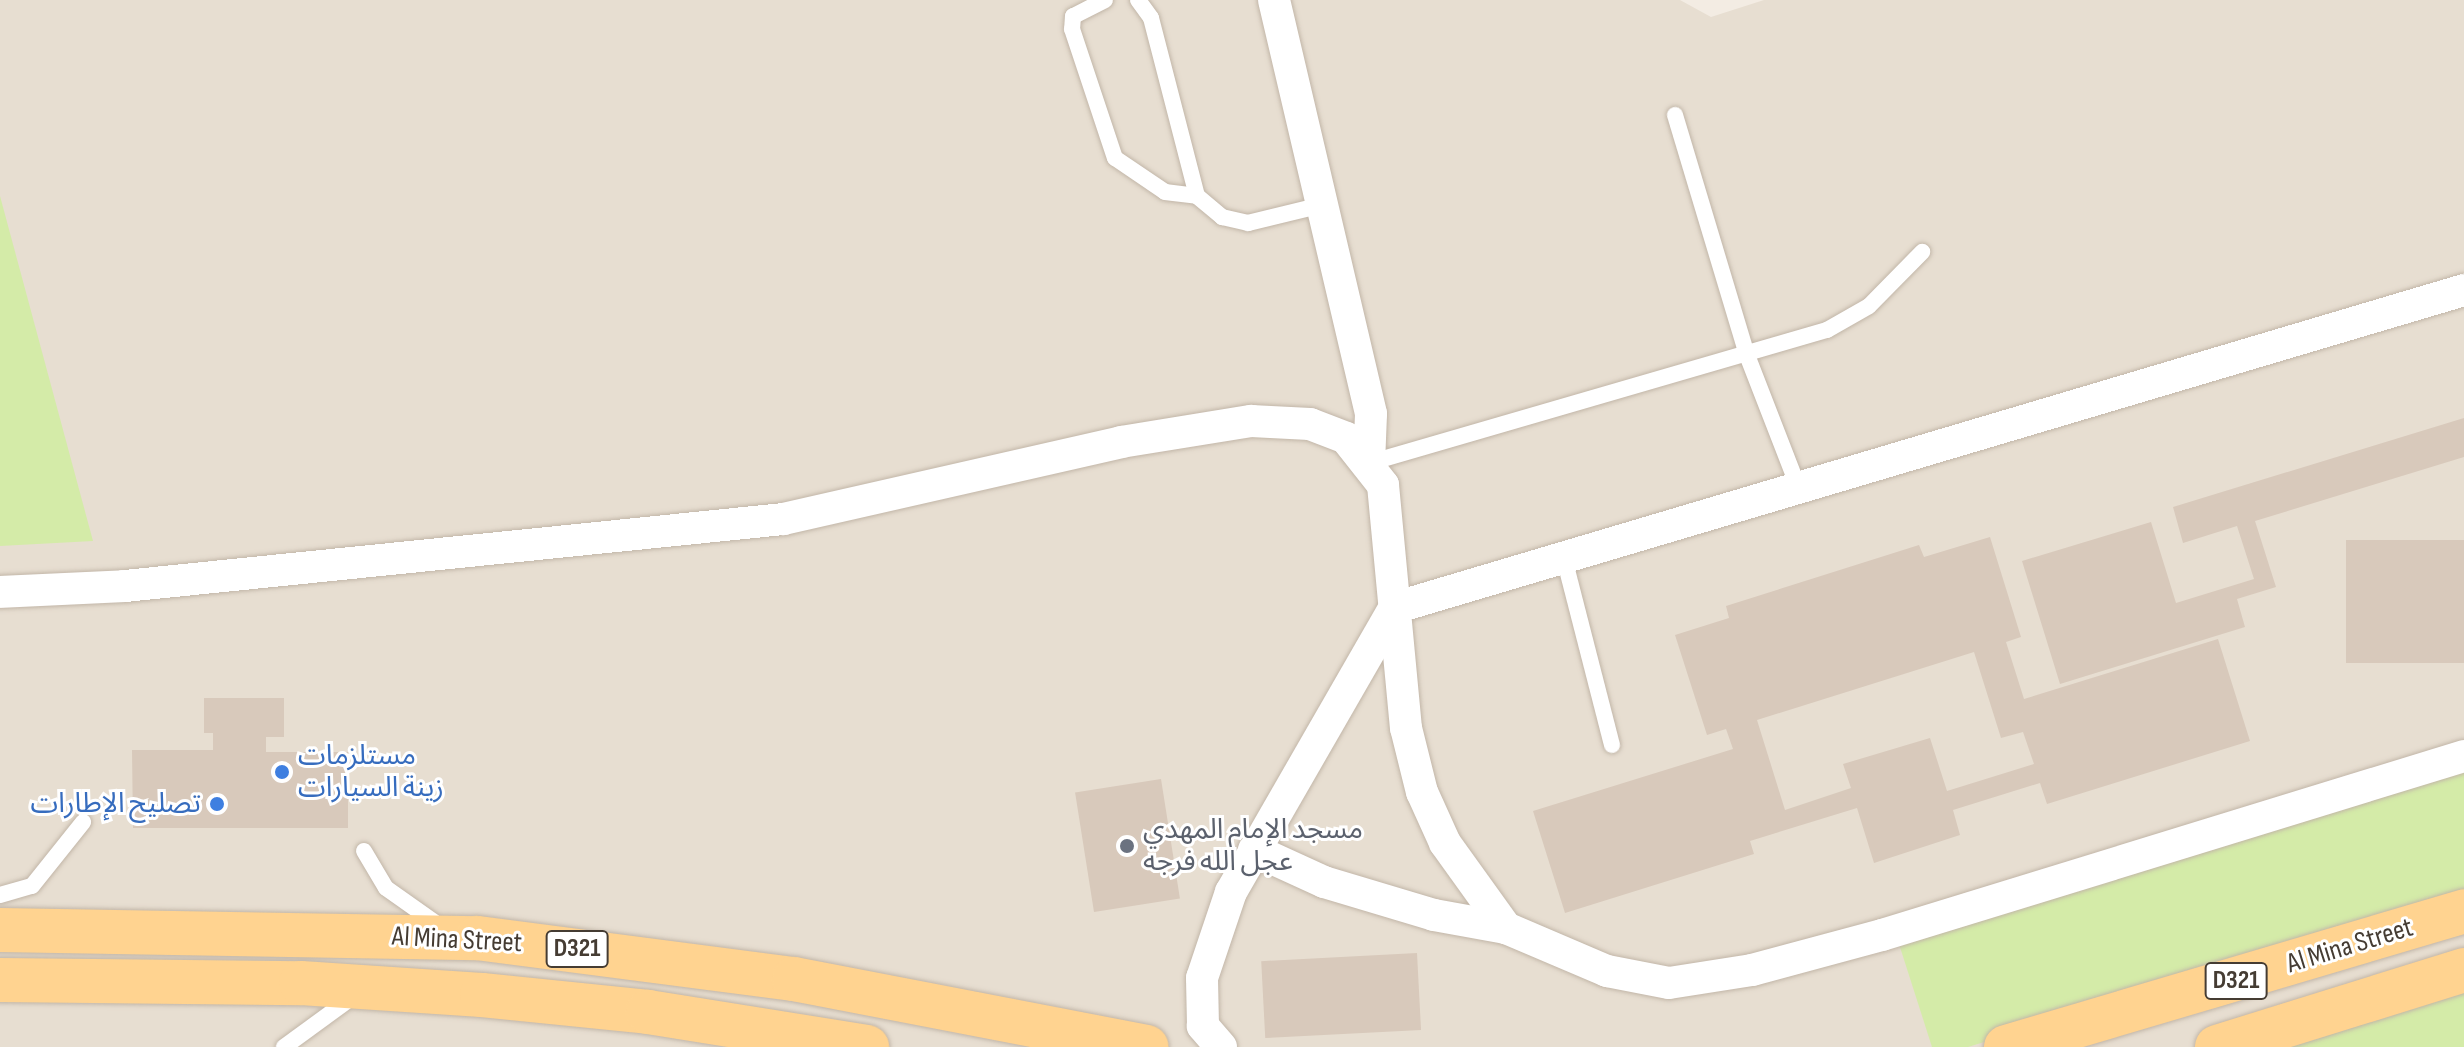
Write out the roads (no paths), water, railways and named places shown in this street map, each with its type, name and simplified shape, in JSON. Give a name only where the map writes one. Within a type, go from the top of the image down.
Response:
[{"type":"main road","name":"Al Mina Street","points":[[2006,1047],[2464,911]]},
{"type":"main road","name":"Al Mina Street","points":[[0,930],[477,938],[794,979],[1146,1047]]},
{"type":"main road","name":"Al Mina Street","points":[[2217,1047],[2464,970]]},
{"type":"main road","name":"Al Mina Street","points":[[0,980],[365,987],[648,1012],[867,1047]]},
{"type":"street","points":[[1274,0],[1371,414],[1369,463]]},
{"type":"street","points":[[1221,1047],[1203,1026],[1202,978],[1231,892],[1394,608],[2464,290]]},
{"type":"street","points":[[0,592],[125,586],[783,519],[1121,442],[1251,421],[1310,424],[1346,438],[1369,463],[1383,485],[1392,530],[1394,608],[1406,728],[1422,792],[1445,843],[1506,928]]},
{"type":"street","points":[[1254,850],[1324,882],[1434,915],[1506,928],[1607,971],[1669,983],[1752,970],[2464,756]]},
{"type":"lane","points":[[1105,0],[1073,16],[1072,29],[1115,158],[1165,192],[1197,196],[1222,217],[1248,223],[1322,205]]},
{"type":"lane","points":[[1138,0],[1151,18],[1197,196]]},
{"type":"lane","points":[[1675,115],[1747,355],[1799,489]]},
{"type":"lane","points":[[1369,463],[1827,330],[1869,306],[1922,252]]},
{"type":"lane","points":[[1564,558],[1612,745]]},
{"type":"lane","points":[[0,895],[32,886],[83,822]]},
{"type":"lane","points":[[364,851],[386,888],[417,915],[477,938]]},
{"type":"lane","points":[[284,1047],[365,987]]},
{"type":"place","name":"مستلزمات زينة السيارات","points":[[282,772]]},
{"type":"place","name":"تصليح الإطارات","points":[[217,804]]},
{"type":"place","name":"مسجد الإمام المهدي عجل الله فرجه","points":[[1127,846]]}]
